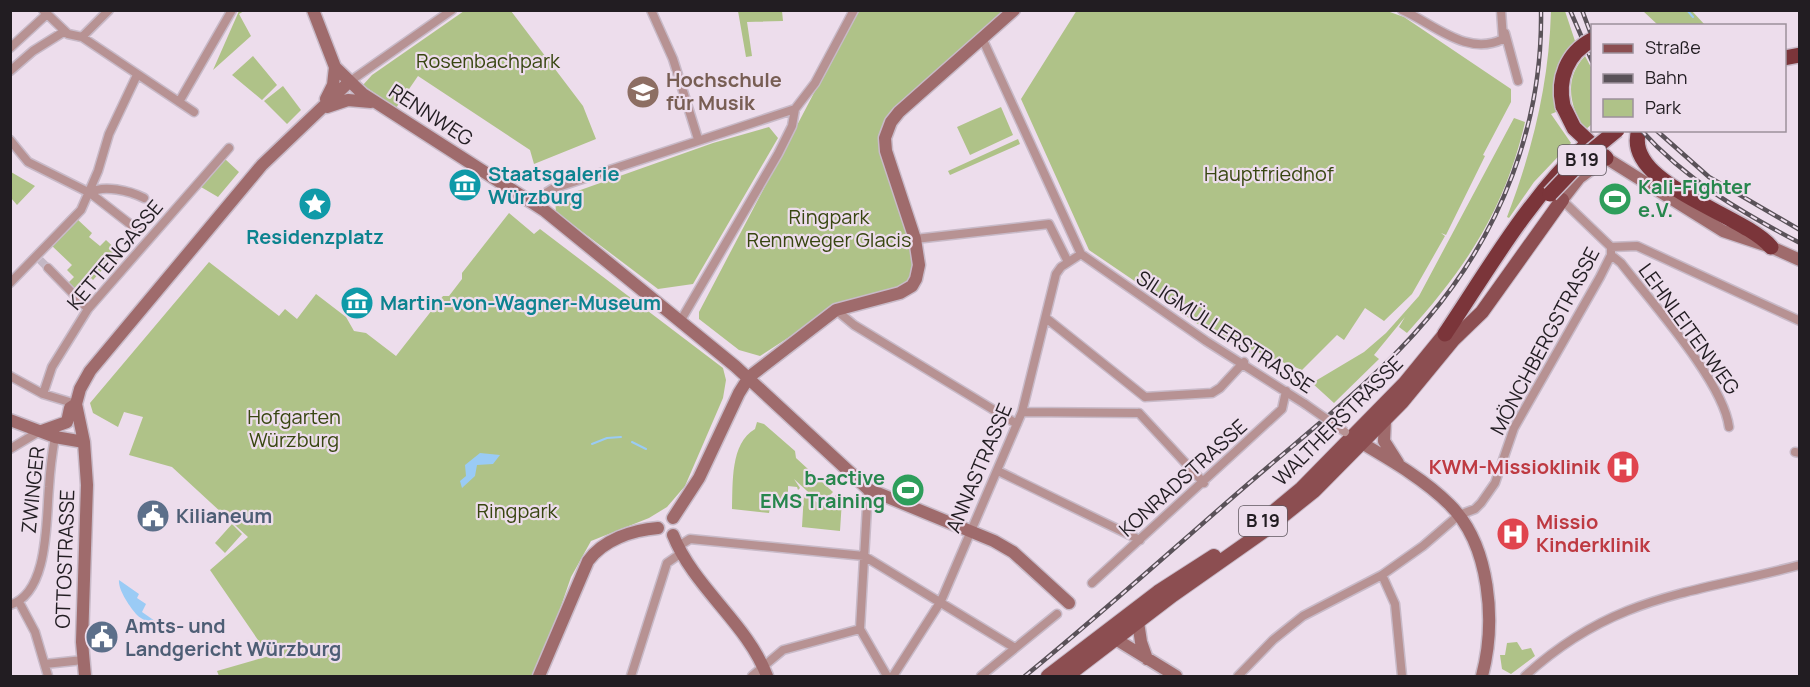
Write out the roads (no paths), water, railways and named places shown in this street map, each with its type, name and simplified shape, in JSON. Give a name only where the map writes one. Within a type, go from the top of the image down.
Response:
[{"type":"highway","points":[[1591,41],[1576,52],[1564,70],[1561,85],[1563,106],[1574,128],[1606,158]]},
{"type":"highway","name":"B 19","points":[[1552,194],[1564,166],[1602,132]]},
{"type":"highway","name":"B 19","points":[[1449,337],[1552,194],[1582,160],[1615,132]]},
{"type":"highway","points":[[1639,132],[1637,141],[1640,159],[1648,168],[1676,188],[1763,237],[1771,247]]},
{"type":"main road","name":"WALTHERSTRASSE","points":[[1111,636],[1138,622],[1288,513],[1353,437],[1385,420],[1427,374],[1449,337]]},
{"type":"main road","name":"WALTHERSTRASSE","points":[[1111,636],[1167,586],[1258,525],[1301,489],[1449,337]]},
{"type":"main road","name":"B 19","points":[[1048,676],[1111,636]]},
{"type":"main road","name":"B 19","points":[[1067,676],[1111,636]]},
{"type":"street","points":[[82,37],[109,10]]},
{"type":"street","points":[[179,102],[232,10]]},
{"type":"street","points":[[313,10],[335,67],[331,91],[320,109]]},
{"type":"street","points":[[68,421],[70,408],[76,404],[80,389],[90,371],[262,165],[349,82],[452,10]]},
{"type":"street","points":[[651,10],[673,59],[698,139]]},
{"type":"street","points":[[681,320],[778,154],[792,126],[795,109],[815,83],[854,10]]},
{"type":"street","points":[[673,518],[699,478],[738,393],[749,377],[836,310],[900,293],[912,286],[919,269],[915,239],[886,151],[886,133],[899,112],[1014,10]]},
{"type":"street","points":[[1402,10],[1473,45],[1484,45],[1504,36]]},
{"type":"street","points":[[1501,10],[1504,36],[1518,81]]},
{"type":"street","points":[[10,48],[45,12],[65,31],[82,37],[194,112]]},
{"type":"street","points":[[10,71],[33,51],[65,31]]},
{"type":"street","points":[[982,38],[1082,254]]},
{"type":"street","name":"RENNWEG","points":[[335,67],[349,82],[376,102],[545,211],[749,377],[868,489]]},
{"type":"street","points":[[10,283],[39,258],[73,220],[90,193],[109,134],[137,75]]},
{"type":"street","points":[[320,109],[348,100],[376,102]]},
{"type":"street","points":[[530,203],[552,189],[698,139],[795,109]]},
{"type":"street","points":[[10,140],[28,162],[90,193],[139,231]]},
{"type":"street","name":"KETTENGASSE","points":[[43,394],[52,367],[88,309],[229,148]]},
{"type":"street","points":[[1552,194],[1606,158],[1723,231],[1771,247],[1800,260]]},
{"type":"street","points":[[90,193],[96,189],[132,192],[144,198]]},
{"type":"street","name":"LEHNLEITENWEG","points":[[1552,194],[1621,263],[1705,374],[1726,408],[1729,427]]},
{"type":"street","points":[[915,239],[1048,224],[1068,262]]},
{"type":"street","points":[[1611,251],[1637,246],[1800,321]]},
{"type":"street","name":"MÖNCHBERGSTRASSE","points":[[1238,676],[1272,640],[1303,616],[1382,575],[1423,546],[1459,514],[1475,509],[1496,483],[1514,428],[1611,251]]},
{"type":"street","name":"ANNASTRASSE","points":[[893,676],[941,601],[1022,412],[1056,274],[1068,262],[1082,254]]},
{"type":"street","name":"SILIGMÜLLERSTRASSE","points":[[1082,254],[1206,341],[1244,362],[1353,437]]},
{"type":"street","points":[[48,268],[88,309]]},
{"type":"street","points":[[836,310],[854,325],[1017,424]]},
{"type":"street","points":[[1046,318],[1145,398],[1212,393],[1220,388],[1244,362]]},
{"type":"street","points":[[10,376],[43,394],[76,404]]},
{"type":"street","name":"KONRADSTRASSE","points":[[1092,582],[1204,483],[1282,409],[1286,392]]},
{"type":"street","points":[[1139,413],[1145,398]]},
{"type":"street","name":"OTTOSTRASSE","points":[[76,404],[84,442],[87,485],[83,660],[85,676]]},
{"type":"street","points":[[1022,412],[1139,413],[1204,483]]},
{"type":"street","points":[[10,420],[55,436],[84,442]]},
{"type":"street","points":[[1385,420],[1386,445],[1402,469]]},
{"type":"street","points":[[10,449],[40,431],[57,428],[68,421],[76,422],[80,427]]},
{"type":"street","name":"ZWINGER","points":[[15,604],[37,578],[43,556],[55,436]]},
{"type":"street","points":[[1353,437],[1448,502],[1459,514],[1473,538],[1484,575],[1488,639],[1482,676]]},
{"type":"street","points":[[998,471],[1140,540]]},
{"type":"street","points":[[887,676],[860,629],[868,489],[971,530],[1013,552],[1069,603]]},
{"type":"street","points":[[539,676],[588,561],[598,547],[658,528],[663,518],[673,518]]},
{"type":"street","points":[[631,676],[667,563],[677,545],[678,527],[673,518]]},
{"type":"street","points":[[658,528],[663,535],[677,545],[765,671]]},
{"type":"street","points":[[677,545],[690,539],[864,556],[1015,648]]},
{"type":"street","points":[[1525,676],[1587,630],[1635,606],[1679,592],[1800,565]]},
{"type":"street","points":[[1382,575],[1395,604],[1402,676]]},
{"type":"street","points":[[15,604],[35,632],[48,676]]},
{"type":"street","points":[[981,676],[1057,614]]},
{"type":"street","points":[[1138,622],[1140,642],[1147,659]]},
{"type":"street","points":[[752,676],[765,671],[783,650],[860,629]]},
{"type":"street","points":[[1111,636],[1176,676]]},
{"type":"street","points":[[45,664],[83,660]]},
{"type":"water","points":[[480,453],[500,455],[493,464],[477,465],[475,476],[462,488],[460,481],[466,476],[465,465]]},
{"type":"water","points":[[119,580],[139,594],[137,598],[146,604],[142,612],[165,628],[153,627],[137,615],[122,593]]},
{"type":"waterway","points":[[1687,10],[1693,17]]},
{"type":"waterway","points":[[592,444],[607,438],[621,437]]},
{"type":"waterway","points":[[632,442],[646,449]]},
{"type":"tunnel","points":[[40,260],[48,268]]},
{"type":"railway","points":[[1025,676],[1364,384],[1408,341],[1454,285],[1477,250],[1513,174],[1534,94],[1540,52],[1541,10]]},
{"type":"railway","points":[[1570,10],[1591,59]]},
{"type":"railway","points":[[1582,10],[1591,34]]},
{"type":"railway","points":[[1643,132],[1658,148],[1715,194],[1800,243]]},
{"type":"railway","points":[[1658,132],[1709,177],[1800,230]]},
{"type":"place","name":"Hochschule für Musik","points":[[643,92]]},
{"type":"place","name":"Staatsgalerie Würzburg","points":[[465,185]]},
{"type":"place","name":"Kali-Fighter e.V.","points":[[1615,199]]},
{"type":"place","name":"Residenzplatz","points":[[315,204]]},
{"type":"place","name":"Martin-von-Wagner-Museum","points":[[357,303]]},
{"type":"place","name":"KWM-Missioklinik","points":[[1623,467]]},
{"type":"place","name":"b-active EMS Training","points":[[908,490]]},
{"type":"place","name":"Kilianeum","points":[[153,516]]},
{"type":"place","name":"Missio Kinderklinik","points":[[1513,534]]},
{"type":"place","name":"Amts- und Landgericht Würzburg","points":[[102,637]]},
{"type":"park label","name":"Rosenbachpark","points":[[488,61]]},
{"type":"park label","name":"Hauptfriedhof","points":[[1269,174]]},
{"type":"park label","name":"Ringpark Rennweger Glacis","points":[[829,228]]},
{"type":"park label","name":"Hofgarten Würzburg","points":[[294,428]]},
{"type":"park label","name":"Ringpark","points":[[517,511]]}]
